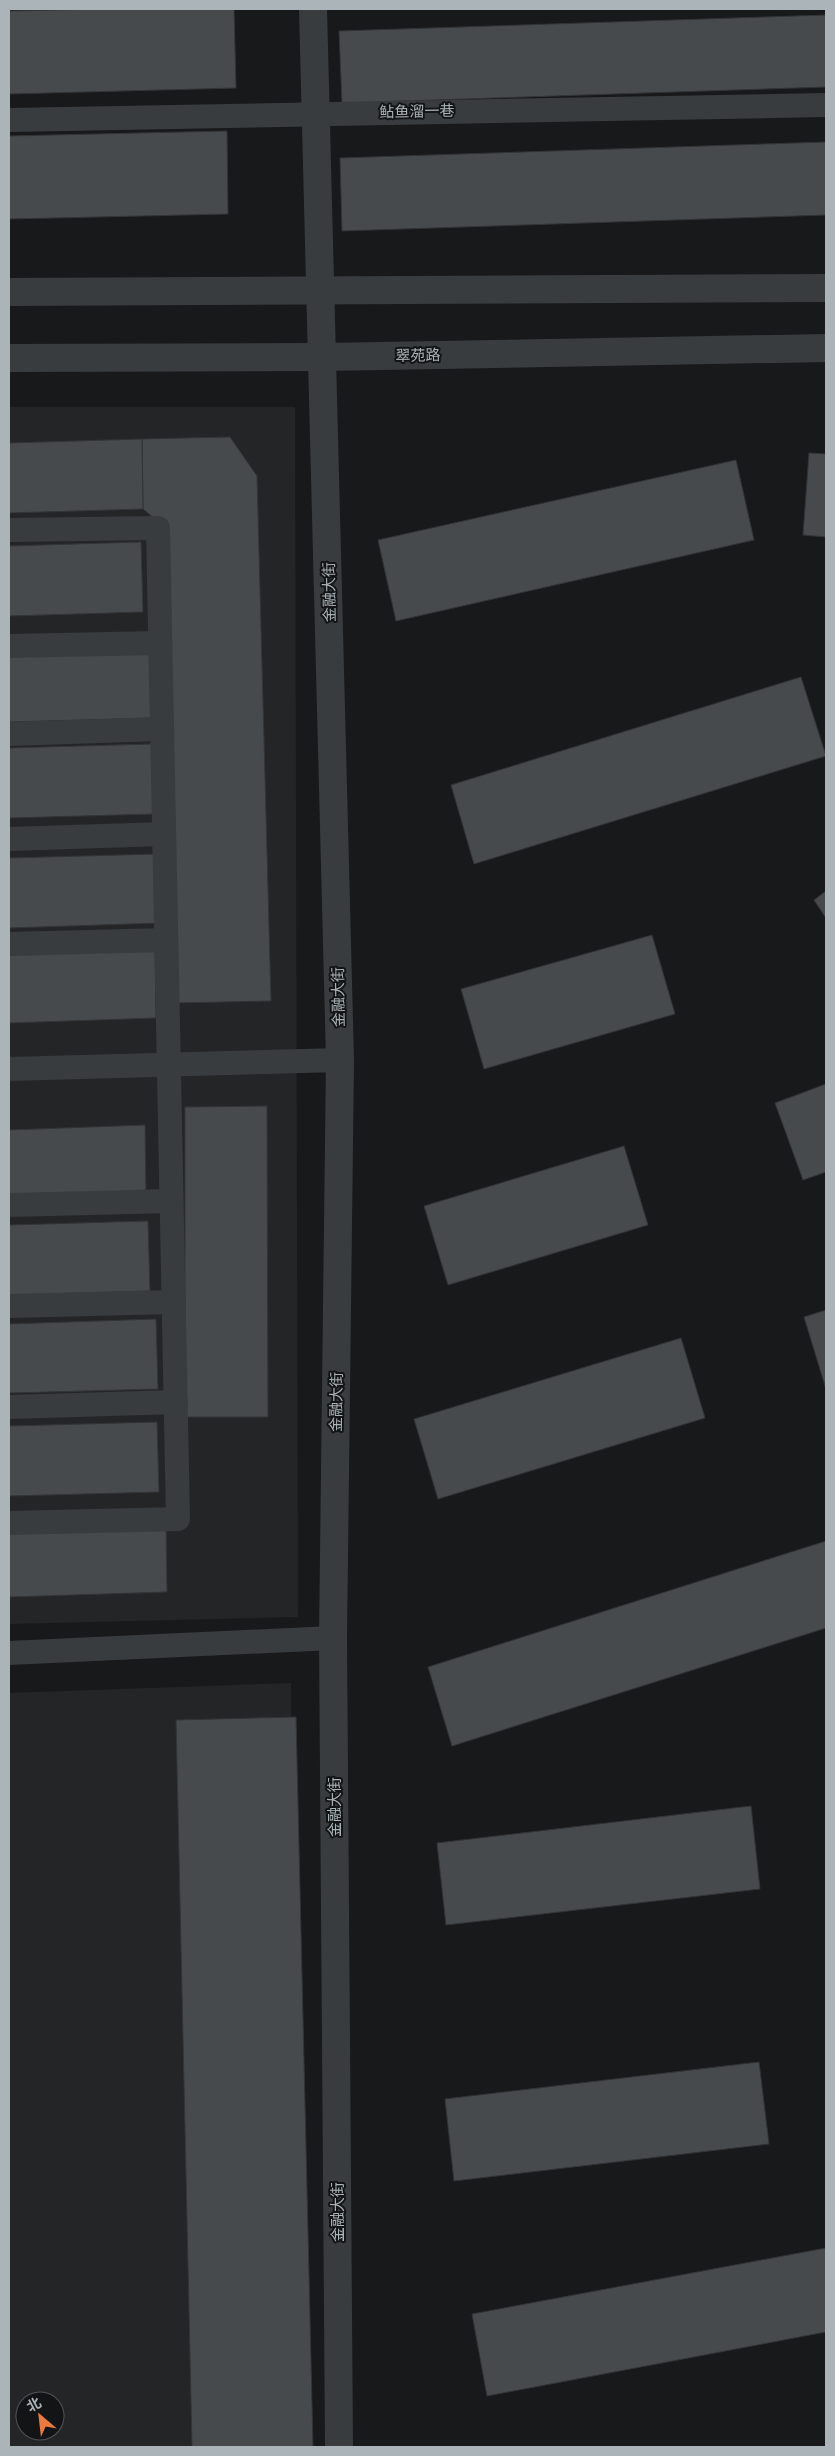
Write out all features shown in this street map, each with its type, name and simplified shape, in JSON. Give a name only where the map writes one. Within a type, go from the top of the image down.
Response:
[{"type":"street","name":"金融大街","points":[[313,9],[340,1060],[333,1638],[339,2447]]},
{"type":"street","points":[[9,292],[826,288]]},
{"type":"street","name":"翠苑路","points":[[9,358],[323,357],[826,348]]},
{"type":"lane","name":"鲇鱼溜一巷","points":[[9,120],[826,104]]},
{"type":"lane","points":[[9,530],[158,528],[178,1519],[9,1523]]},
{"type":"lane","points":[[9,646],[160,643]]},
{"type":"lane","points":[[9,734],[162,729]]},
{"type":"lane","points":[[9,839],[164,834]]},
{"type":"lane","points":[[9,944],[166,940]]},
{"type":"lane","points":[[9,1069],[340,1060]]},
{"type":"lane","points":[[9,1205],[171,1201]]},
{"type":"lane","points":[[9,1306],[174,1302]]},
{"type":"lane","points":[[9,1407],[176,1402]]},
{"type":"lane","points":[[9,1653],[333,1638]]},
{"type":"shaded area","points":[[9,407],[295,407],[298,1617],[9,1624]]},
{"type":"shaded area","points":[[291,1683],[295,2447],[9,2447],[9,1693]]},
{"type":"building","points":[[234,9],[236,88],[9,94],[9,11]]},
{"type":"building","points":[[826,15],[826,87],[342,103],[339,31]]},
{"type":"building","points":[[227,131],[228,214],[9,219],[9,136]]},
{"type":"building","points":[[826,142],[826,215],[342,231],[340,158]]},
{"type":"building","points":[[230,437],[257,476],[271,1001],[174,1003],[161,524],[143,509],[142,439]]},
{"type":"building","points":[[142,439],[143,509],[9,513],[9,443]]},
{"type":"building","points":[[809,453],[826,454],[826,537],[803,535]]},
{"type":"building","points":[[736,460],[754,540],[396,621],[378,540]]},
{"type":"building","points":[[141,542],[143,612],[9,616],[9,546]]},
{"type":"building","points":[[149,649],[151,718],[9,722],[9,653]]},
{"type":"building","points":[[801,677],[826,756],[474,864],[451,785]]},
{"type":"building","points":[[152,744],[154,814],[9,818],[9,748]]},
{"type":"building","points":[[158,854],[159,923],[9,928],[9,858]]},
{"type":"building","points":[[826,891],[826,918],[814,900]]},
{"type":"building","points":[[652,935],[675,1014],[484,1069],[461,989]]},
{"type":"building","points":[[155,949],[156,1018],[9,1023],[9,953]]},
{"type":"building","points":[[826,1084],[826,1172],[803,1180],[775,1103]]},
{"type":"building","points":[[267,1106],[268,1417],[185,1417],[185,1107]]},
{"type":"building","points":[[145,1125],[146,1196],[9,1200],[9,1130]]},
{"type":"building","points":[[624,1146],[648,1225],[448,1285],[424,1206]]},
{"type":"building","points":[[148,1221],[150,1291],[9,1295],[9,1225]]},
{"type":"building","points":[[826,1310],[826,1389],[804,1317]]},
{"type":"building","points":[[156,1319],[158,1389],[9,1393],[9,1324]]},
{"type":"building","points":[[681,1338],[705,1418],[438,1499],[414,1419]]},
{"type":"building","points":[[157,1422],[159,1492],[9,1496],[9,1426]]},
{"type":"building","points":[[166,1522],[167,1592],[9,1597],[9,1526]]},
{"type":"building","points":[[826,1541],[826,1628],[452,1746],[428,1667]]},
{"type":"building","points":[[296,1717],[313,2447],[192,2447],[176,1720]]},
{"type":"building","points":[[751,1806],[760,1889],[446,1925],[437,1843]]},
{"type":"building","points":[[759,2062],[769,2144],[454,2181],[445,2099]]},
{"type":"building","points":[[826,2248],[826,2332],[487,2396],[472,2314]]}]
